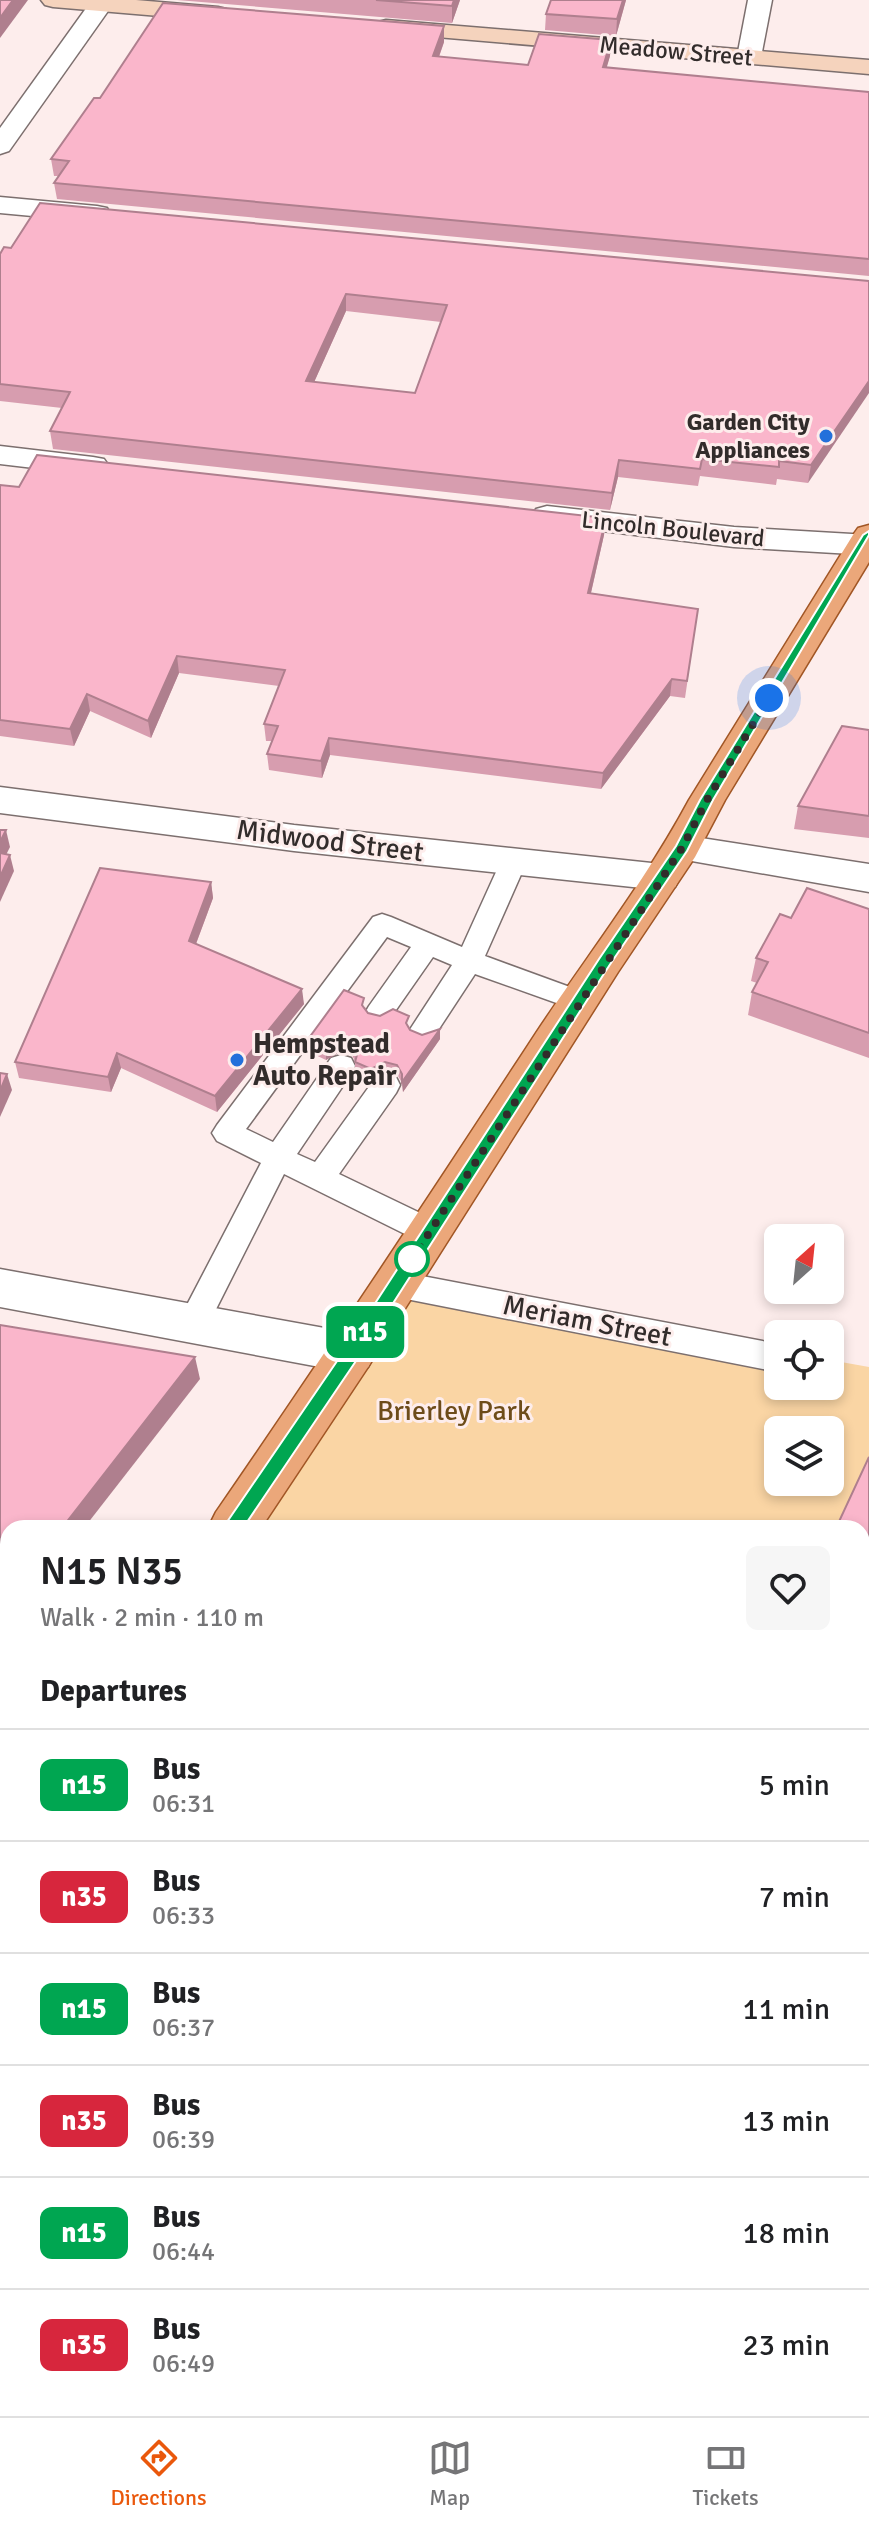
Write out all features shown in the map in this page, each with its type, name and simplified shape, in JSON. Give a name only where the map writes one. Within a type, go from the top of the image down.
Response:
[{"type":"main road","points":[[238,1520],[352,1353],[671,862],[867,541]]},
{"type":"street","points":[[53,0],[243,16]]},
{"type":"street","points":[[749,57],[760,0]]},
{"type":"street","points":[[0,146],[101,4]]},
{"type":"street","name":"Meadow Street","points":[[370,26],[869,67]]},
{"type":"street","points":[[0,205],[127,217]]},
{"type":"street","points":[[0,455],[126,469]]},
{"type":"street","name":"Lincoln Boulevard","points":[[519,513],[734,537],[867,541]]},
{"type":"street","name":"Midwood Street","points":[[0,800],[294,838],[514,861],[671,862],[869,878]]},
{"type":"street","points":[[0,1288],[352,1353]]},
{"type":"lane","points":[[423,1031],[469,961],[514,861]]},
{"type":"lane","points":[[430,1232],[227,1133],[382,924],[469,961],[579,1001]]},
{"type":"lane","points":[[379,1013],[428,944]]},
{"type":"lane","points":[[193,1324],[278,1158],[341,1066]]},
{"type":"lane","points":[[319,1180],[386,1085]]},
{"type":"lane","name":"Meriam Street","points":[[396,1284],[764,1355]]},
{"type":"green space","name":"Brierley Park","points":[[396,1284],[764,1349],[764,1400],[844,1400],[844,1363],[869,1367],[869,1520],[238,1520]]},
{"type":"building","points":[[0,0],[13,0],[0,18]]},
{"type":"building","points":[[376,0],[454,0],[452,6]]},
{"type":"building","points":[[551,0],[623,0],[617,19],[546,14]]},
{"type":"building","points":[[163,3],[444,26],[433,56],[528,65],[539,34],[611,40],[603,67],[869,92],[869,259],[54,183],[69,161],[51,159],[94,98],[100,98]]},
{"type":"building","points":[[40,203],[869,281],[869,381],[811,465],[779,461],[779,467],[702,459],[700,469],[619,460],[612,493],[50,431],[70,392],[0,384],[0,254],[4,247],[11,248]],"holes":[[[346,294],[447,305],[415,393],[306,381]]]},
{"type":"building","points":[[37,455],[606,518],[588,593],[698,609],[687,681],[672,679],[603,773],[329,738],[321,761],[267,754],[278,726],[264,724],[285,670],[177,656],[148,721],[87,694],[70,729],[0,720],[0,485],[19,487]]},
{"type":"building","points":[[842,726],[869,730],[869,816],[798,806]]},
{"type":"building","points":[[0,853],[10,855],[0,877]]},
{"type":"building","points":[[100,868],[211,882],[189,941],[302,989],[215,1096],[117,1053],[108,1077],[15,1062]]},
{"type":"building","points":[[807,888],[869,909],[869,1033],[752,992],[768,962],[756,958],[780,914],[791,918]]},
{"type":"building","points":[[344,990],[364,998],[362,1005],[368,1013],[380,1016],[393,1009],[409,1016],[406,1023],[410,1030],[422,1035],[440,1029],[402,1082],[397,1065],[385,1062],[371,1069],[355,1062],[357,1055],[351,1045],[340,1042],[326,1050],[306,1042]]},
{"type":"building","points":[[0,1073],[7,1074],[0,1091]]},
{"type":"building","points":[[0,1325],[195,1357],[68,1520],[0,1520]]},
{"type":"building","points":[[869,1457],[869,1520],[840,1520]]},
{"type":"bus line","name":"n15","points":[[238,1520],[352,1353],[604,962],[682,848],[707,800],[869,535]]},
{"type":"place","name":"Garden City Appliances","points":[[826,436]]},
{"type":"place","name":"Hempstead Auto Repair","points":[[237,1060]]},
{"type":"route","points":[[412,1259],[604,962],[682,848],[707,800],[769,698]]}]
